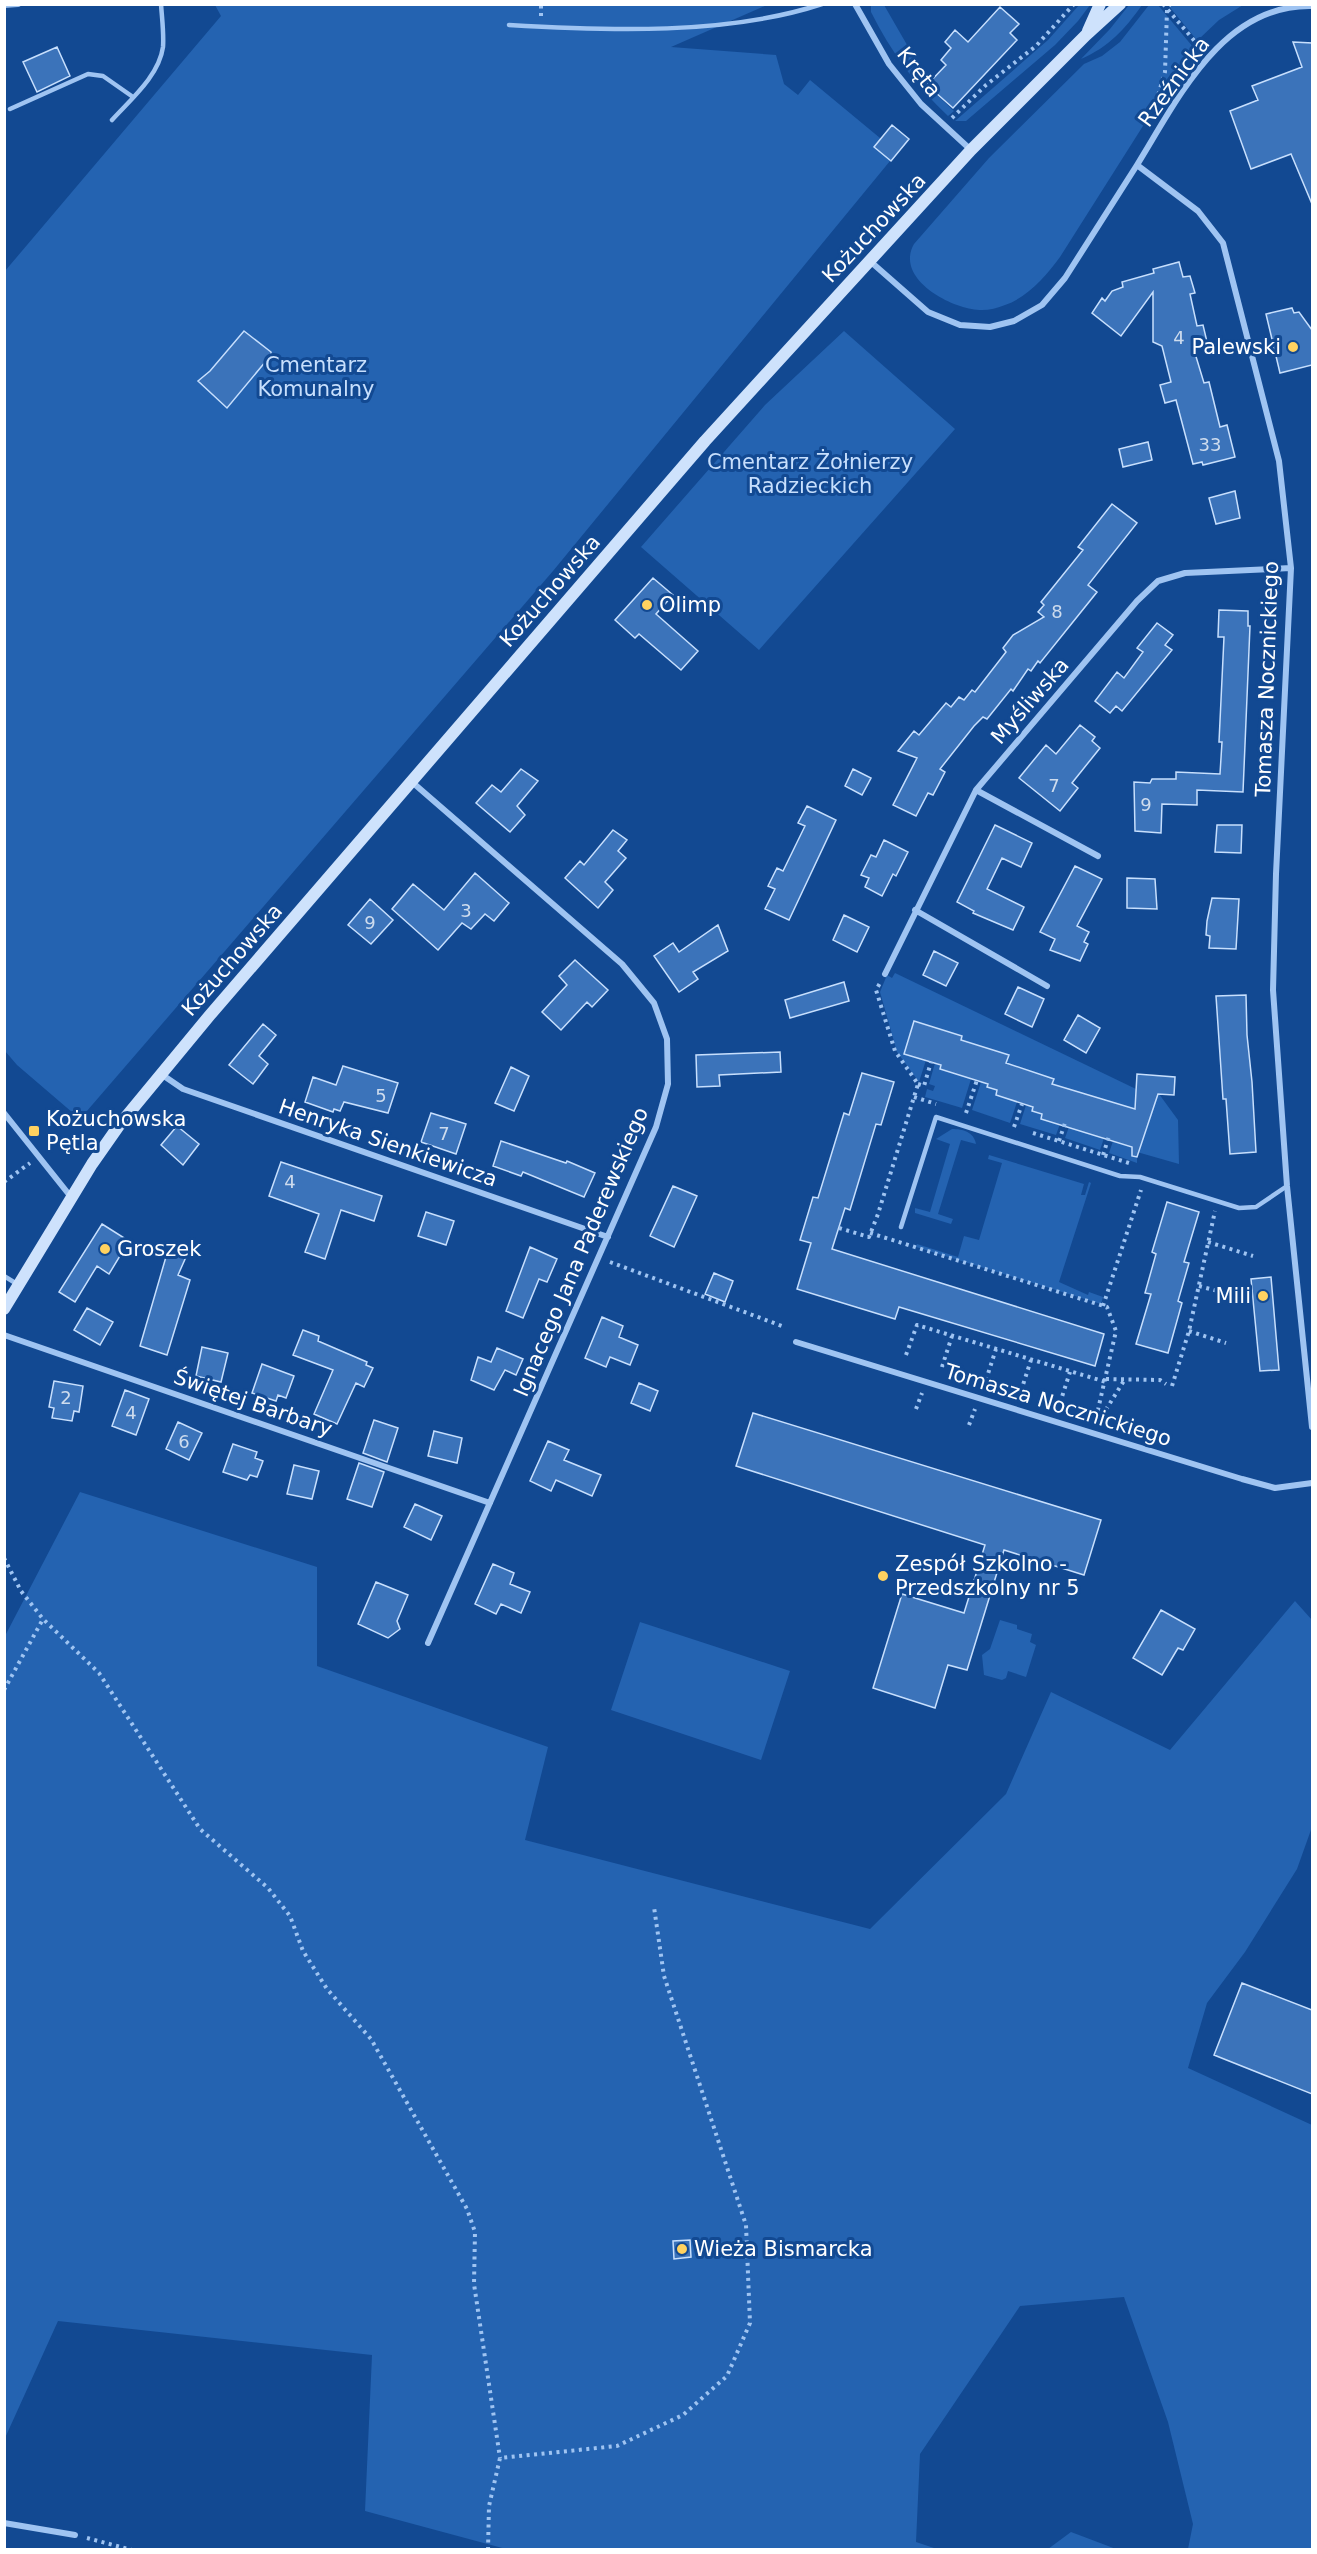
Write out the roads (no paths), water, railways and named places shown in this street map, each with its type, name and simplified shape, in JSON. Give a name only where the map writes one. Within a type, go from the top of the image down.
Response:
[{"type":"main road","name":"Kożuchowska","points":[[1086,35],[1100,4]]},
{"type":"main road","name":"Kożuchowska","points":[[4,1310],[71,1197],[120,1124],[160,1074],[705,441],[971,150],[1120,4]]},
{"type":"street","points":[[4,5],[18,4]]},
{"type":"street","name":"Kręta","points":[[855,4],[889,64],[908,88],[921,104],[971,150]]},
{"type":"street","name":"Rzeźnicka","points":[[1137,165],[1198,70],[1230,34],[1254,19],[1278,10],[1312,6]]},
{"type":"street","points":[[871,262],[928,312],[960,325],[990,327],[1014,321],[1042,305],[1065,278],[1137,165]]},
{"type":"street","name":"Tomasza Nocznickiego","points":[[1137,165],[1198,211],[1222,243],[1279,461],[1291,568],[1276,874],[1273,990],[1287,1186],[1312,1427]]},
{"type":"street","name":"Myśliwska","points":[[885,974],[976,790],[1137,602],[1158,581],[1185,573],[1291,568]]},
{"type":"street","name":"Ignacego Jana Paderewskiego","points":[[412,782],[621,964],[654,1003],[667,1040],[668,1084],[657,1127],[428,1643]]},
{"type":"street","points":[[976,790],[1098,856]]},
{"type":"street","points":[[915,910],[1047,986]]},
{"type":"street","name":"Henryka Sienkiewicza","points":[[160,1074],[183,1089],[608,1238]]},
{"type":"street","points":[[4,1113],[71,1197]]},
{"type":"street","name":"Świętej Barbary","points":[[4,1335],[490,1503]]},
{"type":"street","name":"Tomasza Nocznickiego","points":[[796,1342],[1242,1479],[1275,1488],[1312,1484]]},
{"type":"street","points":[[4,2523],[75,2535]]},
{"type":"lane","points":[[112,120],[152,73],[162,50],[161,4]]},
{"type":"lane","points":[[509,25],[616,29],[719,25],[802,11],[822,4]]},
{"type":"lane","points":[[10,109],[88,74],[103,76],[133,97]]},
{"type":"lane","points":[[901,1227],[936,1117],[1120,1176],[1144,1178],[1239,1208],[1256,1207],[1287,1186]]},
{"type":"lane","points":[[4,1276],[18,1285]]},
{"type":"place","name":"Palewski","points":[[1293,347]]},
{"type":"place","name":"Olimp","points":[[647,605]]},
{"type":"place","name":"Kożuchowska Pętla","points":[[34,1131]]},
{"type":"place","name":"Groszek","points":[[105,1249]]},
{"type":"place","name":"Mili","points":[[1263,1296]]},
{"type":"place","name":"Zespół Szkolno - Przedszkolny nr 5","points":[[883,1576]]},
{"type":"place","name":"Wieża Bismarcka","points":[[682,2249]]},
{"type":"park label","name":"Cmentarz Komunalny","points":[[316,377]]},
{"type":"park label","name":"Cmentarz Żołnierzy Radzieckich","points":[[810,474]]}]
